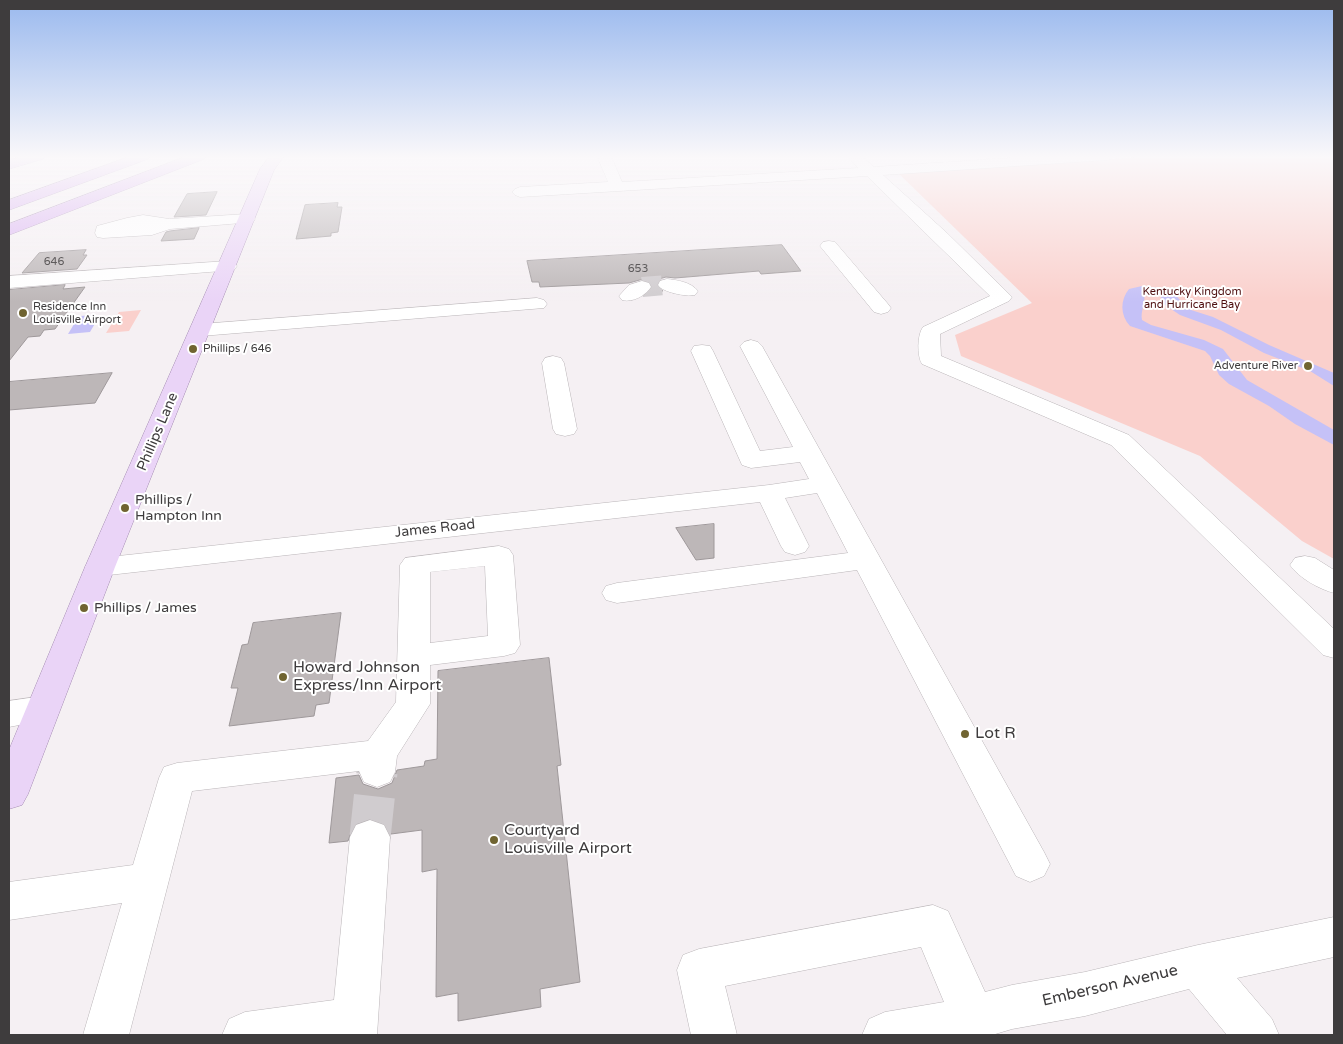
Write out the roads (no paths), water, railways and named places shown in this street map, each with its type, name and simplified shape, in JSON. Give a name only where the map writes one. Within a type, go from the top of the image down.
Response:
[{"type":"highway","points":[[9,230],[74,205]]},
{"type":"main road","name":"Phillips Lane","points":[[9,794],[100,567],[253,205]]},
{"type":"street","points":[[905,205],[1002,297],[930,331],[930,359],[1120,440],[1334,647]]},
{"type":"street","points":[[168,224],[247,219]]},
{"type":"street","points":[[829,246],[881,308]]},
{"type":"street","points":[[139,256],[231,258]]},
{"type":"street","points":[[9,282],[231,258]]},
{"type":"street","points":[[667,285],[676,286],[688,291]]},
{"type":"street","points":[[201,330],[537,304]]},
{"type":"street","points":[[751,346],[1030,864]]},
{"type":"street","points":[[702,351],[751,460],[809,453]]},
{"type":"street","points":[[553,363],[565,428]]},
{"type":"street","name":"James Road","points":[[100,567],[769,493],[825,484]]},
{"type":"street","points":[[769,493],[795,546]]},
{"type":"street","points":[[617,594],[866,560]]},
{"type":"street","points":[[1305,565],[1334,583]]},
{"type":"street","points":[[106,1035],[177,778],[378,763],[413,704],[414,656]]},
{"type":"street","points":[[9,714],[43,709]]},
{"type":"street","points":[[245,1035],[355,1028],[370,837]]},
{"type":"street","points":[[9,901],[150,881]]},
{"type":"street","points":[[714,1035],[699,970],[932,925],[973,1018]]},
{"type":"street","name":"Emberson Avenue","points":[[885,1035],[973,1018],[1012,1007],[1085,994],[1198,966],[1334,937]]},
{"type":"street","points":[[1198,966],[1256,1035]]},
{"type":"tunnel","points":[[642,287],[667,285]]},
{"type":"tunnel","points":[[370,837],[377,772]]},
{"type":"place","name":"Residence Inn Louisville Airport","points":[[23,313]]},
{"type":"place","name":"Phillips / 646","points":[[193,349]]},
{"type":"place","name":"Adventure River","points":[[1308,366]]},
{"type":"place","name":"Phillips / Hampton Inn","points":[[125,508]]},
{"type":"place","name":"Phillips / James","points":[[84,608]]},
{"type":"place","name":"Howard Johnson Express/Inn Airport","points":[[283,677]]},
{"type":"place","name":"Lot R","points":[[965,734]]},
{"type":"place","name":"Courtyard Louisville Airport","points":[[494,840]]},
{"type":"park label","name":"Kentucky Kingdom and Hurricane Bay","points":[[1192,298]]}]
